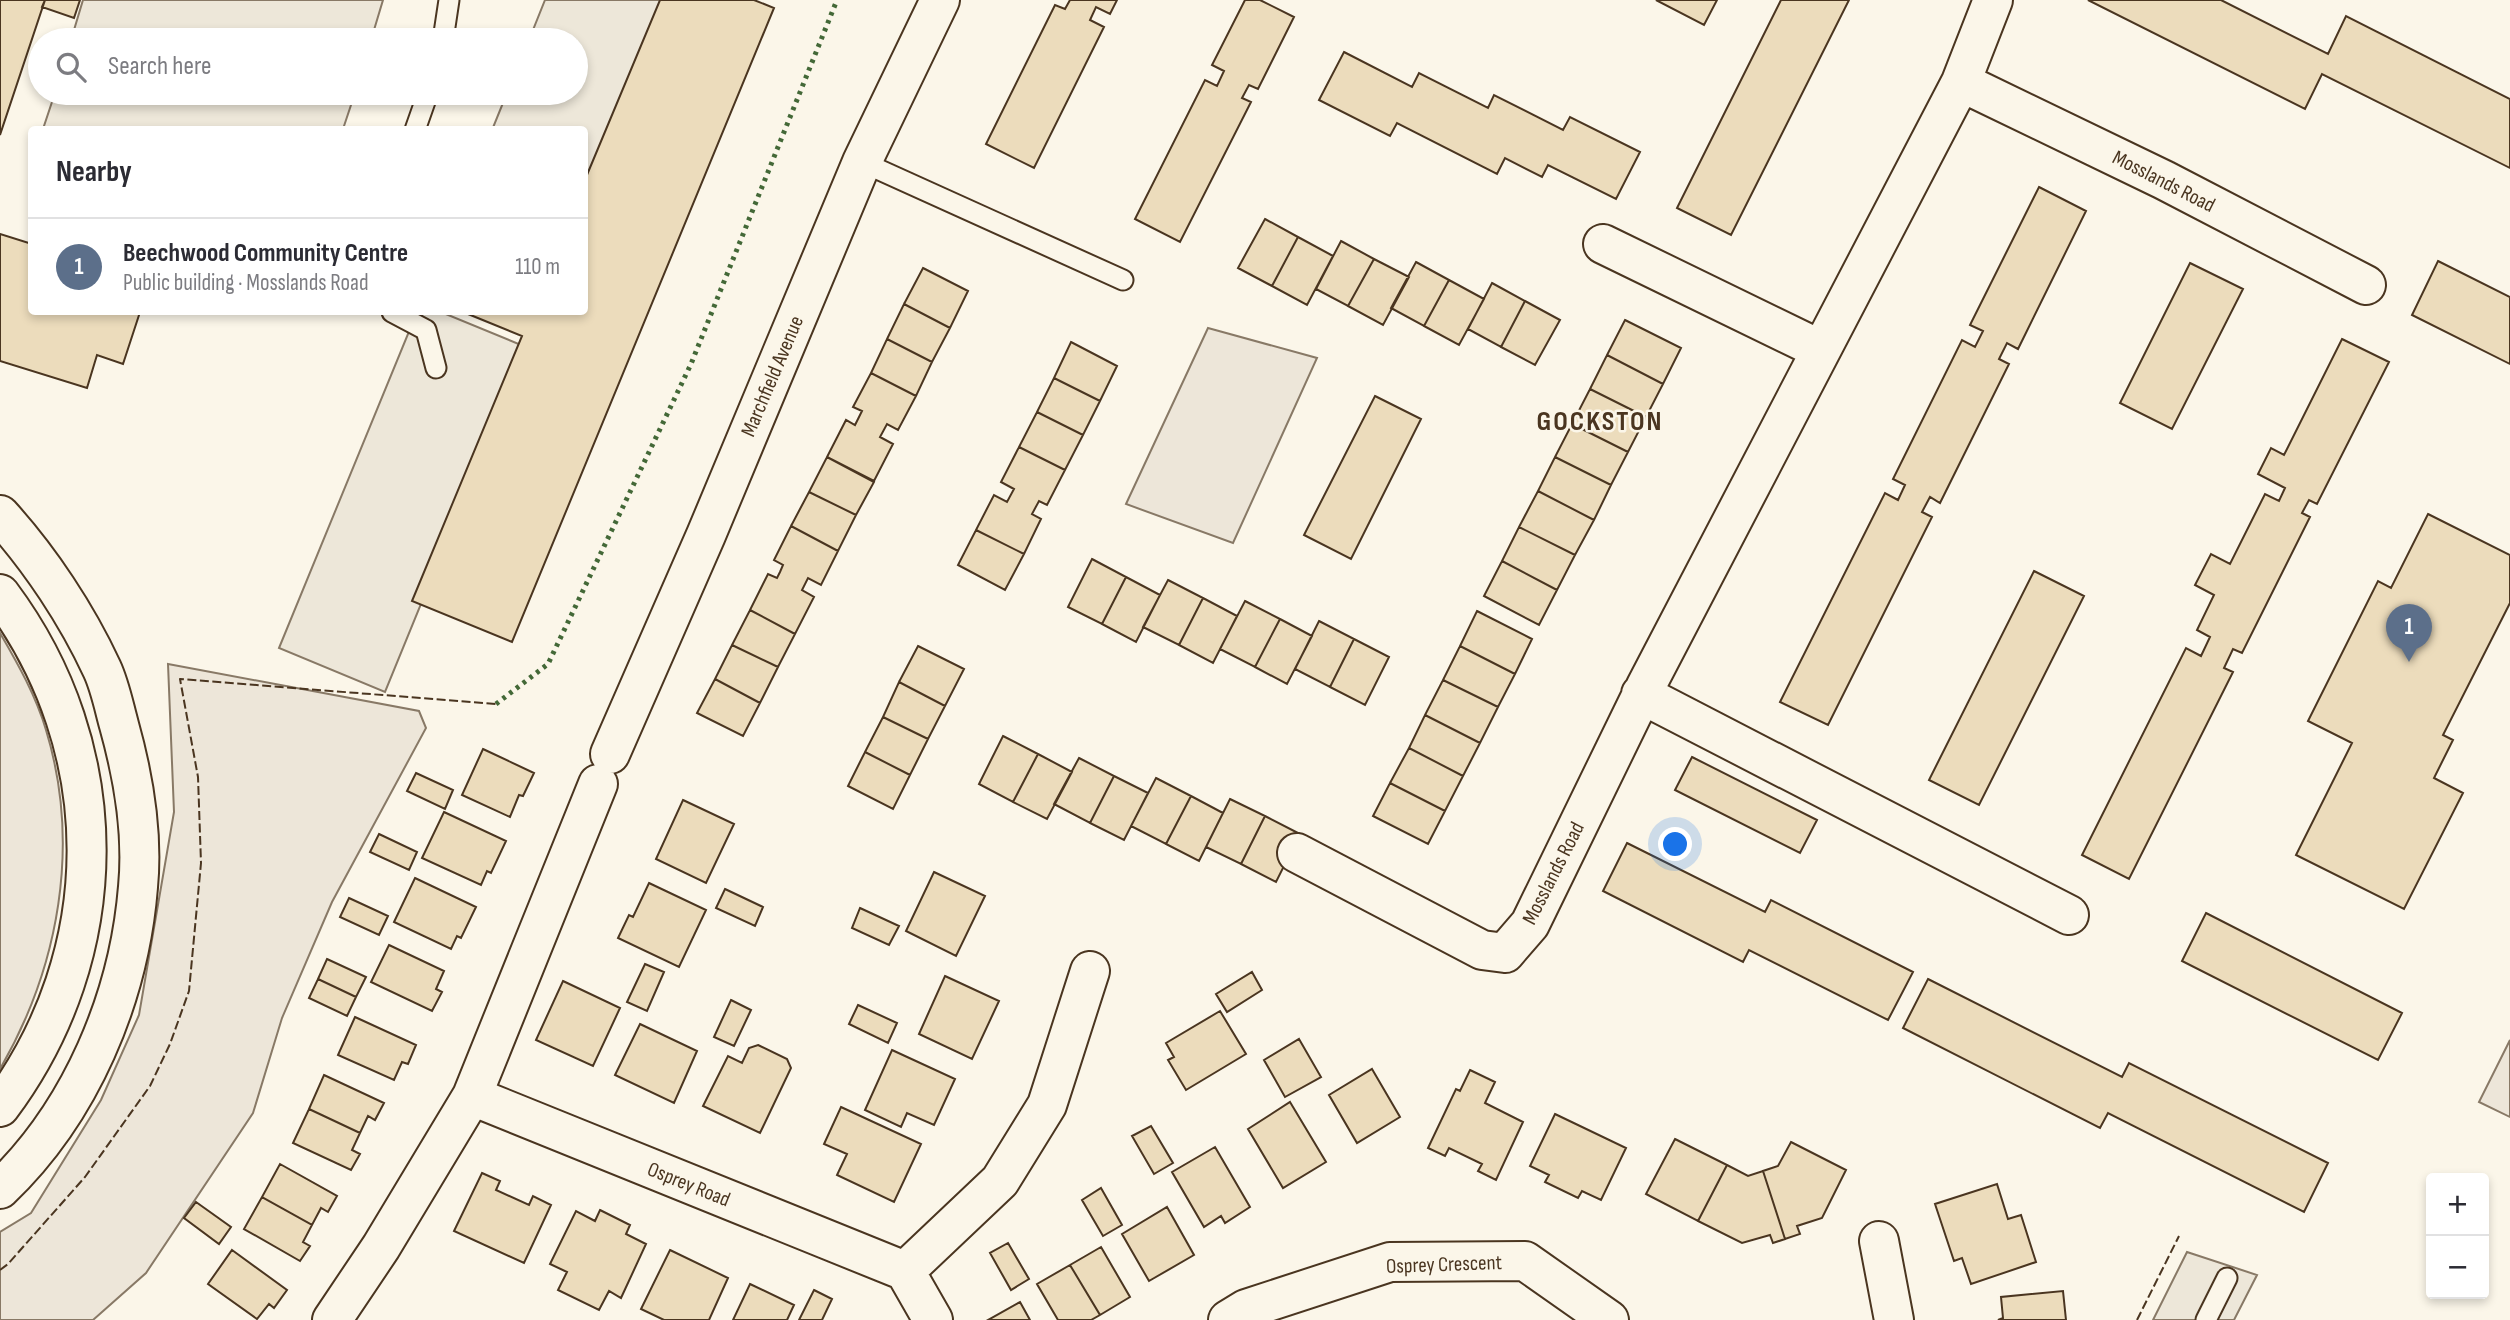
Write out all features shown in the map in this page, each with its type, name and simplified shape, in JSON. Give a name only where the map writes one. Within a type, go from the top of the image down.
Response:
[{"type":"main road","name":"Marchfield Avenue","points":[[472,1096],[604,769],[706,535],[862,162],[940,0]]},
{"type":"main road","name":"Mosslands Road","points":[[1297,853],[1482,950],[1505,953],[1530,924],[1641,694],[1961,82],[1993,0]]},
{"type":"main road","name":"Mosslands Road","points":[[1961,82],[2164,180],[2366,285]]},
{"type":"main road","points":[[1603,244],[1821,350]]},
{"type":"main road","points":[[0,515],[24,541],[53,584],[103,671],[125,747],[136,807],[139,886],[126,968],[103,1035],[68,1105],[21,1169],[0,1189]]},
{"type":"main road","points":[[0,594],[36,651],[74,744],[85,800],[88,856],[84,906],[73,957],[51,1020],[21,1079],[0,1107]]},
{"type":"main road","points":[[1641,694],[2069,915]]},
{"type":"main road","points":[[933,1320],[905,1271],[1000,1181],[1046,1105],[1090,971]]},
{"type":"main road","points":[[332,1320],[381,1247],[472,1096]]},
{"type":"main road","name":"Osprey Road","points":[[472,1096],[905,1271]]},
{"type":"main road","points":[[1879,1241],[1894,1320]]},
{"type":"main road","name":"Osprey Crescent","points":[[1228,1320],[1246,1309],[1390,1262],[1525,1261],[1609,1320]]},
{"type":"lane","points":[[445,28],[449,0]]},
{"type":"lane","points":[[416,126],[424,105]]},
{"type":"lane","points":[[862,162],[1123,280]]},
{"type":"lane","points":[[417,317],[426,330],[436,368]]},
{"type":"lane","points":[[2206,1320],[2227,1278]]},
{"type":"shaded area","points":[[83,0],[383,0],[375,28],[75,28]]},
{"type":"shaded area","points":[[545,0],[673,0],[588,207],[588,126],[494,126],[502,105],[588,105],[588,28],[534,28]]},
{"type":"shaded area","points":[[51,105],[351,105],[344,126],[44,126]]},
{"type":"shaded area","points":[[416,315],[448,315],[526,347],[385,692],[279,648]]},
{"type":"shaded area","points":[[1208,328],[1317,358],[1233,543],[1126,504]]},
{"type":"shaded area","points":[[0,633],[32,693],[46,730],[62,817],[62,861],[50,947],[37,989],[0,1069]]},
{"type":"shaded area","points":[[168,664],[419,711],[426,728],[332,902],[282,1018],[253,1113],[146,1273],[93,1320],[0,1320],[0,1232],[31,1213],[101,1100],[139,1015],[174,812]]},
{"type":"shaded area","points":[[2510,1040],[2510,1117],[2479,1102]]},
{"type":"shaded area","points":[[2187,1252],[2257,1275],[2234,1320],[2153,1320]]},
{"type":"building","points":[[0,0],[45,0],[36,28],[28,28],[28,51],[0,135]]},
{"type":"building","points":[[45,0],[80,0],[74,18],[42,7]]},
{"type":"building","points":[[660,0],[754,0],[774,8],[512,642],[412,601],[522,336],[470,315],[588,315],[588,172]]},
{"type":"building","points":[[1070,0],[1117,0],[1110,14],[1096,7],[1090,20],[1104,27],[1034,168],[986,144],[1055,5],[1065,9]]},
{"type":"building","points":[[1245,0],[1260,0],[1294,17],[1258,89],[1249,85],[1242,98],[1251,102],[1180,242],[1135,219],[1205,80],[1217,86],[1224,71],[1212,65]]},
{"type":"building","points":[[1656,0],[1717,0],[1704,25]]},
{"type":"building","points":[[1781,0],[1849,0],[1731,235],[1677,208]]},
{"type":"building","points":[[2088,0],[2221,0],[2328,54],[2346,16],[2510,99],[2510,168],[2322,74],[2305,109]]},
{"type":"building","points":[[1344,52],[1412,87],[1419,73],[1488,108],[1494,95],[1563,130],[1570,117],[1640,152],[1616,199],[1548,165],[1542,177],[1505,158],[1497,174],[1397,123],[1390,136],[1319,100]]},
{"type":"building","points":[[2039,187],[2086,211],[2018,349],[2007,343],[1999,359],[2009,364],[1940,503],[1930,497],[1922,512],[1932,517],[1828,725],[1780,702],[1885,493],[1898,500],[1905,485],[1893,479],[1962,340],[1975,347],[1983,331],[1970,325]]},
{"type":"building","points":[[1265,219],[1298,237],[1272,286],[1238,268]]},
{"type":"building","points":[[0,234],[28,243],[28,315],[139,315],[123,364],[97,355],[87,388],[0,361]]},
{"type":"building","points":[[1298,237],[1333,256],[1307,305],[1272,286]]},
{"type":"building","points":[[1341,241],[1374,259],[1348,306],[1316,289]]},
{"type":"building","points":[[1374,259],[1409,277],[1383,325],[1348,306]]},
{"type":"building","points":[[2438,261],[2510,297],[2510,364],[2412,315]]},
{"type":"building","points":[[1416,262],[1449,280],[1424,326],[1391,308]]},
{"type":"building","points":[[2190,263],[2243,289],[2172,429],[2120,403]]},
{"type":"building","points":[[923,268],[968,291],[950,328],[904,304]]},
{"type":"building","points":[[1449,280],[1484,299],[1459,345],[1424,326]]},
{"type":"building","points":[[1492,283],[1525,301],[1501,347],[1468,329]]},
{"type":"building","points":[[1525,301],[1560,320],[1535,365],[1501,347]]},
{"type":"building","points":[[904,304],[950,328],[932,362],[887,339]]},
{"type":"building","points":[[1625,320],[1681,348],[1663,384],[1607,355]]},
{"type":"building","points":[[887,339],[932,362],[916,396],[871,373]]},
{"type":"building","points":[[2342,339],[2389,362],[2317,504],[2309,500],[2302,513],[2310,517],[2242,653],[2233,649],[2224,668],[2233,672],[2129,879],[2082,855],[2186,648],[2201,656],[2210,637],[2197,630],[2214,595],[2195,585],[2211,554],[2230,564],[2265,494],[2279,501],[2285,488],[2258,474],[2271,448],[2284,455]]},
{"type":"building","points":[[1071,342],[1117,366],[1100,401],[1054,378]]},
{"type":"building","points":[[1607,355],[1663,384],[1646,417],[1590,389]]},
{"type":"building","points":[[871,373],[916,396],[898,430],[887,424],[880,437],[893,444],[874,481],[827,457],[846,420],[855,425],[862,411],[853,407]]},
{"type":"building","points":[[1054,378],[1100,401],[1083,435],[1037,412]]},
{"type":"building","points":[[1590,389],[1646,417],[1628,452],[1572,424]]},
{"type":"building","points":[[1375,396],[1421,419],[1351,559],[1304,535]]},
{"type":"building","points":[[1037,412],[1083,435],[1065,470],[1019,447]]},
{"type":"building","points":[[1572,424],[1628,452],[1611,485],[1555,457]]},
{"type":"building","points":[[1019,447],[1065,470],[1047,505],[1039,501],[1032,514],[1041,519],[1024,554],[976,530],[994,495],[1007,502],[1014,489],[1001,482]]},
{"type":"building","points":[[827,457],[874,482],[856,515],[809,492]]},
{"type":"building","points":[[1555,457],[1611,485],[1594,520],[1538,491]]},
{"type":"building","points":[[1538,491],[1594,520],[1575,555],[1519,527]]},
{"type":"building","points":[[809,492],[856,515],[838,551],[791,526]]},
{"type":"building","points":[[2428,514],[2510,555],[2510,603],[2443,735],[2453,740],[2434,778],[2463,793],[2404,909],[2296,855],[2352,743],[2308,721],[2378,581],[2391,588]]},
{"type":"building","points":[[791,526],[838,551],[821,585],[808,578],[802,590],[814,597],[795,634],[750,610],[768,574],[777,578],[780,572],[783,565],[774,560]]},
{"type":"building","points":[[1519,527],[1575,555],[1557,590],[1502,561]]},
{"type":"building","points":[[976,530],[1024,554],[1005,590],[958,565]]},
{"type":"building","points":[[1092,559],[1126,577],[1102,624],[1068,607]]},
{"type":"building","points":[[1502,561],[1557,590],[1539,625],[1484,596]]},
{"type":"building","points":[[2034,571],[2084,596],[1979,805],[1929,780]]},
{"type":"building","points":[[1126,577],[1160,595],[1136,642],[1102,624]]},
{"type":"building","points":[[1168,580],[1203,598],[1179,645],[1143,627]]},
{"type":"building","points":[[1203,598],[1237,616],[1213,663],[1179,645]]},
{"type":"building","points":[[1245,601],[1280,619],[1255,667],[1220,649]]},
{"type":"building","points":[[750,610],[795,634],[778,667],[732,645]]},
{"type":"building","points":[[1477,611],[1532,639],[1515,674],[1460,646]]},
{"type":"building","points":[[1280,619],[1312,636],[1287,684],[1255,667]]},
{"type":"building","points":[[1319,621],[1354,639],[1330,687],[1295,669]]},
{"type":"building","points":[[1354,639],[1389,657],[1365,705],[1330,687]]},
{"type":"building","points":[[732,645],[778,667],[760,703],[715,679]]},
{"type":"building","points":[[918,646],[964,669],[945,706],[899,682]]},
{"type":"building","points":[[1460,646],[1515,674],[1498,707],[1443,680]]},
{"type":"building","points":[[715,679],[760,703],[743,736],[697,713]]},
{"type":"building","points":[[1443,680],[1498,707],[1480,743],[1425,715]]},
{"type":"building","points":[[899,682],[945,706],[928,739],[883,717]]},
{"type":"building","points":[[1425,715],[1480,743],[1463,776],[1409,748]]},
{"type":"building","points":[[883,717],[928,739],[910,775],[865,752]]},
{"type":"building","points":[[1003,736],[1038,754],[1013,802],[979,784]]},
{"type":"building","points":[[1409,748],[1463,776],[1445,811],[1390,783]]},
{"type":"building","points":[[483,749],[534,773],[523,796],[519,795],[510,817],[462,795]]},
{"type":"building","points":[[865,752],[910,775],[893,809],[848,786]]},
{"type":"building","points":[[1038,754],[1072,772],[1047,819],[1013,802]]},
{"type":"building","points":[[1692,757],[1817,820],[1800,853],[1675,790]]},
{"type":"building","points":[[1079,758],[1114,776],[1090,823],[1054,804]]},
{"type":"building","points":[[416,773],[453,790],[445,809],[407,791]]},
{"type":"building","points":[[1114,776],[1148,793],[1124,840],[1090,823]]},
{"type":"building","points":[[1156,778],[1191,796],[1166,844],[1131,826]]},
{"type":"building","points":[[1390,783],[1445,811],[1428,844],[1373,816]]},
{"type":"building","points":[[1191,796],[1223,813],[1199,861],[1166,844]]},
{"type":"building","points":[[1230,799],[1265,816],[1241,864],[1206,847]]},
{"type":"building","points":[[683,800],[734,824],[706,883],[656,859]]},
{"type":"building","points":[[444,812],[506,841],[491,873],[487,871],[481,885],[422,858]]},
{"type":"building","points":[[1265,816],[1300,834],[1276,882],[1241,864]]},
{"type":"building","points":[[379,834],[417,852],[409,870],[370,852]]},
{"type":"building","points":[[1627,843],[1765,912],[1771,900],[1913,972],[1888,1020],[1749,950],[1743,962],[1603,891]]},
{"type":"building","points":[[934,872],[985,896],[956,956],[906,931]]},
{"type":"building","points":[[415,878],[476,907],[461,938],[457,936],[451,949],[394,922]]},
{"type":"building","points":[[649,883],[706,910],[679,967],[618,938],[629,915],[633,917]]},
{"type":"building","points":[[725,889],[763,907],[755,926],[716,908]]},
{"type":"building","points":[[349,898],[388,916],[379,935],[340,917]]},
{"type":"building","points":[[860,908],[899,926],[889,945],[852,928]]},
{"type":"building","points":[[2206,913],[2402,1013],[2378,1060],[2182,961]]},
{"type":"building","points":[[389,945],[444,971],[436,989],[442,992],[432,1011],[371,982]]},
{"type":"building","points":[[327,959],[366,977],[356,997],[318,979]]},
{"type":"building","points":[[645,964],[664,972],[647,1011],[627,1002]]},
{"type":"building","points":[[1252,972],[1262,990],[1227,1012],[1216,994]]},
{"type":"building","points":[[945,976],[999,1001],[972,1059],[919,1034]]},
{"type":"building","points":[[318,979],[356,997],[347,1016],[309,998]]},
{"type":"building","points":[[1928,979],[2122,1077],[2129,1063],[2328,1163],[2304,1212],[2108,1113],[2100,1128],[1903,1028]]},
{"type":"building","points":[[563,981],[620,1008],[593,1066],[536,1040]]},
{"type":"building","points":[[731,1000],[751,1010],[734,1046],[714,1037]]},
{"type":"building","points":[[858,1005],[897,1023],[888,1043],[849,1024]]},
{"type":"building","points":[[1220,1011],[1246,1054],[1186,1090],[1168,1060],[1174,1057],[1166,1043]]},
{"type":"building","points":[[355,1017],[416,1045],[408,1064],[402,1062],[394,1080],[338,1055]]},
{"type":"building","points":[[640,1024],[697,1051],[674,1103],[615,1075]]},
{"type":"building","points":[[1299,1039],[1321,1077],[1285,1097],[1264,1060]]},
{"type":"building","points":[[758,1045],[787,1059],[791,1068],[760,1133],[703,1106],[728,1056],[742,1063],[749,1048]]},
{"type":"building","points":[[892,1050],[955,1079],[934,1125],[907,1113],[901,1127],[865,1110]]},
{"type":"building","points":[[1372,1069],[1400,1117],[1357,1143],[1329,1095]]},
{"type":"building","points":[[1470,1070],[1495,1082],[1485,1103],[1523,1122],[1496,1180],[1478,1171],[1482,1164],[1449,1148],[1445,1156],[1428,1148],[1456,1089],[1460,1091]]},
{"type":"building","points":[[324,1075],[384,1103],[375,1120],[368,1116],[360,1133],[309,1109]]},
{"type":"building","points":[[1290,1102],[1326,1162],[1283,1188],[1248,1129]]},
{"type":"building","points":[[841,1107],[921,1144],[894,1202],[837,1175],[847,1154],[824,1144]]},
{"type":"building","points":[[309,1109],[360,1133],[352,1150],[360,1154],[351,1170],[293,1143]]},
{"type":"building","points":[[1555,1114],[1626,1148],[1601,1200],[1582,1191],[1578,1198],[1545,1182],[1549,1175],[1530,1166]]},
{"type":"building","points":[[1151,1126],[1173,1163],[1154,1174],[1132,1136]]},
{"type":"building","points":[[1675,1139],[1727,1165],[1698,1221],[1646,1194]]},
{"type":"building","points":[[1791,1142],[1846,1170],[1822,1218],[1797,1226],[1800,1234],[1785,1239],[1763,1171],[1778,1166]]},
{"type":"building","points":[[1215,1147],[1250,1207],[1225,1223],[1221,1216],[1204,1227],[1172,1172]]},
{"type":"building","points":[[280,1164],[337,1196],[328,1212],[321,1208],[312,1225],[262,1197]]},
{"type":"building","points":[[1727,1165],[1748,1176],[1763,1171],[1785,1239],[1773,1243],[1770,1235],[1742,1243],[1698,1221]]},
{"type":"building","points":[[482,1173],[500,1181],[496,1190],[529,1205],[533,1196],[551,1205],[524,1263],[454,1231]]},
{"type":"building","points":[[1997,1184],[2008,1219],[2021,1215],[2036,1262],[1971,1284],[1962,1258],[1954,1261],[1935,1204]]},
{"type":"building","points":[[1101,1188],[1122,1225],[1103,1236],[1082,1200]]},
{"type":"building","points":[[262,1197],[312,1225],[303,1242],[310,1246],[300,1261],[244,1229]]},
{"type":"building","points":[[196,1202],[231,1227],[219,1244],[184,1218]]},
{"type":"building","points":[[1167,1207],[1194,1255],[1149,1281],[1122,1234]]},
{"type":"building","points":[[600,1210],[630,1225],[626,1234],[646,1244],[621,1298],[609,1291],[599,1310],[558,1290],[567,1272],[550,1264],[576,1211],[595,1221]]},
{"type":"building","points":[[1008,1243],[1029,1279],[1011,1290],[990,1253]]},
{"type":"building","points":[[1101,1247],[1130,1297],[1100,1315],[1070,1265]]},
{"type":"building","points":[[232,1250],[287,1290],[274,1308],[269,1304],[257,1319],[208,1284]]},
{"type":"building","points":[[670,1250],[728,1278],[709,1320],[664,1320],[641,1309]]},
{"type":"building","points":[[1070,1265],[1100,1315],[1091,1320],[1058,1320],[1037,1284]]},
{"type":"building","points":[[750,1284],[794,1305],[787,1320],[733,1320]]},
{"type":"building","points":[[814,1290],[832,1299],[822,1320],[799,1320]]},
{"type":"building","points":[[2063,1291],[2066,1320],[1998,1320],[2003,1318],[2001,1297]]},
{"type":"building","points":[[1020,1302],[1030,1320],[988,1320]]},
{"type":"hedge","points":[[496,704],[548,664],[691,364],[837,0]]},
{"type":"fence","points":[[0,1270],[85,1177],[150,1086],[170,1044],[189,991],[201,863],[198,777],[180,679],[496,704]]},
{"type":"fence","points":[[2137,1320],[2179,1236]]},
{"type":"place","name":"Beechwood Community Centre","points":[[2409,662]]},
{"type":"district","name":"GOCKSTON","points":[[1600,420]]}]
